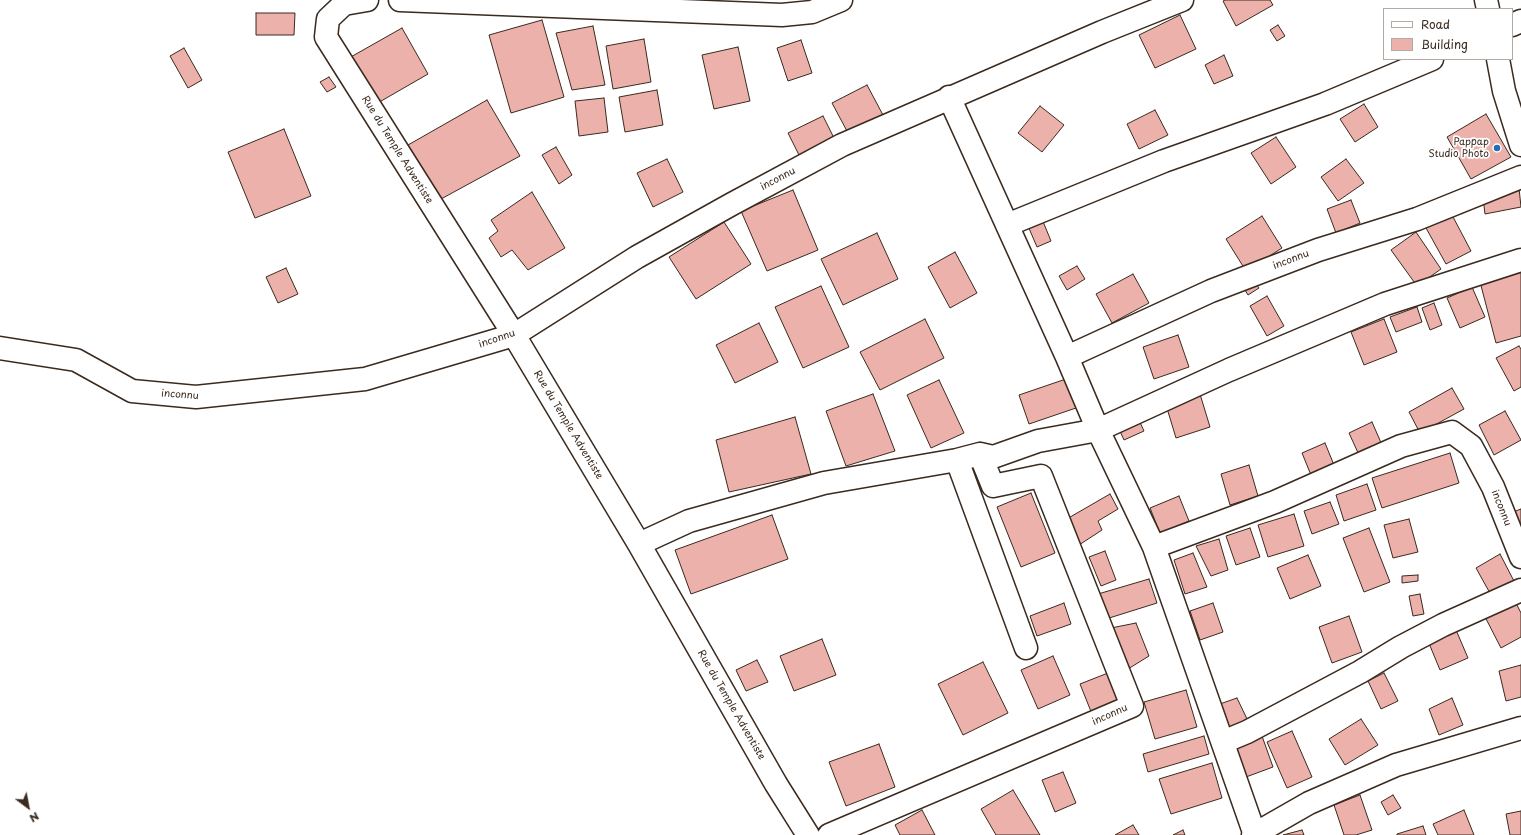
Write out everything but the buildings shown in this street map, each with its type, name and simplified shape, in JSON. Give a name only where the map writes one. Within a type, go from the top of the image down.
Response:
[{"type":"street","name":"Rue du Temple Adventiste","points":[[367,0],[344,4],[328,19],[326,37],[514,335],[639,544],[776,784],[808,835]]},
{"type":"street","points":[[400,0],[782,15],[812,12],[841,0]]},
{"type":"street","name":"inconnu","points":[[0,348],[76,360],[132,391],[196,397],[365,379],[514,335],[637,257],[842,145],[1102,32],[1182,0]]},
{"type":"street","points":[[1007,225],[1164,161],[1325,104],[1430,60]]},
{"type":"street","points":[[1498,60],[1504,91],[1521,145]]},
{"type":"street","points":[[949,98],[1067,357],[1098,430],[1154,547],[1254,835],[1309,802],[1396,765],[1521,728]]},
{"type":"street","name":"inconnu","points":[[1067,357],[1211,291],[1318,250],[1417,219],[1521,177]]},
{"type":"street","points":[[639,544],[689,521],[824,483],[957,460],[980,454],[993,457],[1038,441],[1098,430],[1229,370],[1385,304],[1521,260]]},
{"type":"street","name":"inconnu","points":[[1154,547],[1275,502],[1401,446],[1452,432],[1471,446],[1493,487],[1521,558]]},
{"type":"street","name":"inconnu","points":[[829,835],[1132,706],[1041,476],[993,486],[980,454]]},
{"type":"street","points":[[957,460],[1026,648]]},
{"type":"street","points":[[1222,742],[1248,732],[1360,672],[1401,647],[1443,625],[1521,590]]},
{"type":"place","name":"Pappap Studio Photo","points":[[1497,148]]}]
